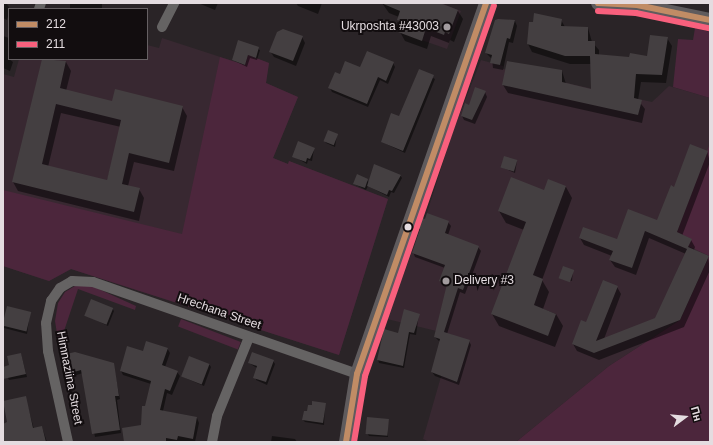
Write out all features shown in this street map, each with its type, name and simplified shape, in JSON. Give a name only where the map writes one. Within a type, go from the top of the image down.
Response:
[{"type":"street","points":[[162,27],[174,3]]},
{"type":"street","points":[[346,442],[356,374],[486,3]]},
{"type":"street","points":[[598,3],[620,4],[710,20]]},
{"type":"street","name":"Hrechana Street","points":[[72,281],[93,282],[356,374]]},
{"type":"street","name":"Himnaziina Street","points":[[68,442],[48,351],[46,323],[51,301],[60,288],[72,281]]},
{"type":"street","points":[[212,442],[217,416],[249,337]]},
{"type":"shaded area","points":[[410,3],[441,3],[461,11],[447,49],[399,32]]},
{"type":"shaded area","points":[[695,28],[710,32],[710,98],[673,87],[678,39],[693,40]]},
{"type":"shaded area","points":[[162,38],[245,65],[248,55],[269,63],[266,83],[298,97],[273,158],[288,164],[289,161],[388,199],[339,355],[71,269],[49,281],[3,266],[3,74],[14,77],[19,60],[148,60],[148,45],[159,48]]},
{"type":"shaded area","points":[[248,55],[269,63],[266,83],[298,97],[273,158],[288,164],[289,161],[388,199],[339,355],[71,269],[49,281],[3,266],[3,190],[182,234],[220,57],[245,65]]},
{"type":"shaded area","points":[[481,60],[503,66],[503,69],[652,102],[669,86],[710,98],[710,143],[689,246],[709,256],[680,320],[609,366],[516,442],[430,442],[423,439],[453,335],[387,319],[420,230],[416,228],[420,217],[425,219],[453,131]]},
{"type":"shaded area","points":[[710,143],[710,442],[516,442],[609,366],[680,320],[709,256],[688,246],[691,239],[677,232]]},
{"type":"shaded area","points":[[75,286],[92,286],[136,306],[135,310],[78,289],[59,346],[55,321],[58,303],[65,292]]},
{"type":"shaded area","points":[[181,319],[241,342],[238,349],[178,326]]},
{"type":"building","points":[[381,3],[440,3],[458,10],[449,34],[445,32],[444,35],[426,28],[422,41],[398,32],[402,22],[397,20],[400,11]]},
{"type":"building","points":[[534,13],[562,19],[561,26],[588,27],[588,41],[595,41],[595,54],[629,57],[630,53],[647,56],[650,35],[668,37],[662,75],[636,74],[634,98],[642,100],[638,115],[502,85],[507,61],[562,70],[562,82],[591,89],[590,56],[565,56],[527,44],[529,22],[533,22]]},
{"type":"building","points":[[495,20],[515,20],[510,39],[507,38],[500,65],[490,63],[492,55],[485,53]]},
{"type":"building","points":[[283,29],[303,36],[293,61],[269,52],[277,32]]},
{"type":"building","points":[[238,40],[259,47],[256,58],[248,55],[245,65],[232,60]]},
{"type":"building","points":[[367,51],[394,62],[386,81],[378,77],[367,104],[328,88],[335,72],[340,74],[345,61],[360,67]]},
{"type":"building","points":[[42,60],[66,61],[60,88],[112,101],[115,89],[183,106],[169,163],[129,153],[122,184],[140,188],[134,212],[12,182]],"holes":[[[56,104],[121,120],[107,180],[42,164]]]},
{"type":"building","points":[[419,69],[434,75],[403,151],[381,142],[391,113],[399,116]]},
{"type":"building","points":[[475,87],[486,91],[472,120],[461,116],[465,103],[469,105]]},
{"type":"building","points":[[328,130],[338,134],[334,145],[324,141]]},
{"type":"building","points":[[298,141],[315,148],[310,159],[307,158],[306,162],[292,157]]},
{"type":"building","points":[[690,144],[708,151],[677,232],[692,239],[688,247],[709,256],[680,320],[594,353],[572,344],[581,320],[586,322],[603,280],[618,286],[596,341],[655,318],[687,249],[645,231],[632,268],[609,260],[613,251],[579,238],[583,227],[617,239],[628,209],[657,220],[671,185],[674,187]]},
{"type":"building","points":[[504,156],[517,160],[514,172],[500,167]]},
{"type":"building","points":[[374,164],[401,175],[392,191],[389,190],[387,195],[367,186]]},
{"type":"building","points":[[357,174],[368,179],[365,188],[353,184]]},
{"type":"building","points":[[511,177],[544,190],[548,179],[566,186],[533,275],[543,279],[534,305],[556,314],[548,336],[491,314],[526,222],[498,211]]},
{"type":"building","points":[[427,213],[449,221],[445,233],[479,246],[463,290],[458,288],[444,332],[470,340],[457,382],[431,372],[440,339],[434,337],[447,284],[439,281],[445,265],[412,253],[420,229],[417,228],[420,217],[425,219]]},
{"type":"building","points":[[563,266],[574,270],[570,282],[559,278]]},
{"type":"building","points":[[91,299],[113,308],[107,325],[84,316]]},
{"type":"building","points":[[7,306],[31,312],[26,331],[3,326]]},
{"type":"building","points":[[404,309],[420,314],[414,333],[409,332],[403,366],[377,360],[384,329],[398,333]]},
{"type":"building","points":[[146,341],[168,348],[162,365],[178,371],[170,391],[165,389],[160,410],[197,417],[193,439],[178,436],[177,440],[166,438],[166,442],[124,442],[122,428],[141,425],[142,406],[145,406],[151,381],[120,371],[127,346],[143,351]]},
{"type":"building","points":[[75,352],[114,363],[119,396],[115,396],[120,430],[92,434],[81,370],[67,374],[62,355]]},
{"type":"building","points":[[252,352],[274,360],[266,382],[253,378],[257,366],[248,363]]},
{"type":"building","points":[[21,353],[26,374],[3,379],[3,367],[9,365],[7,356]]},
{"type":"building","points":[[189,356],[210,364],[202,384],[181,377]]},
{"type":"building","points":[[26,396],[33,428],[42,426],[46,442],[3,442],[3,424],[7,422],[3,401]]},
{"type":"building","points":[[312,401],[326,403],[323,423],[302,420],[304,411],[307,411],[308,405],[312,405]]},
{"type":"building","points":[[367,417],[389,419],[387,436],[366,434]]},
{"type":"transit line","name":"212","points":[[346,442],[357,374],[486,3]]},
{"type":"transit line","name":"212","points":[[598,3],[637,5],[710,20]]},
{"type":"transit line","name":"211","points":[[354,442],[365,376],[494,6]]},
{"type":"transit line","name":"211","points":[[598,11],[636,13],[708,28]]},
{"type":"place","name":"Ukrposhta #43003","points":[[447,27]]},
{"type":"place","name":"Delivery #3","points":[[446,281]]}]
